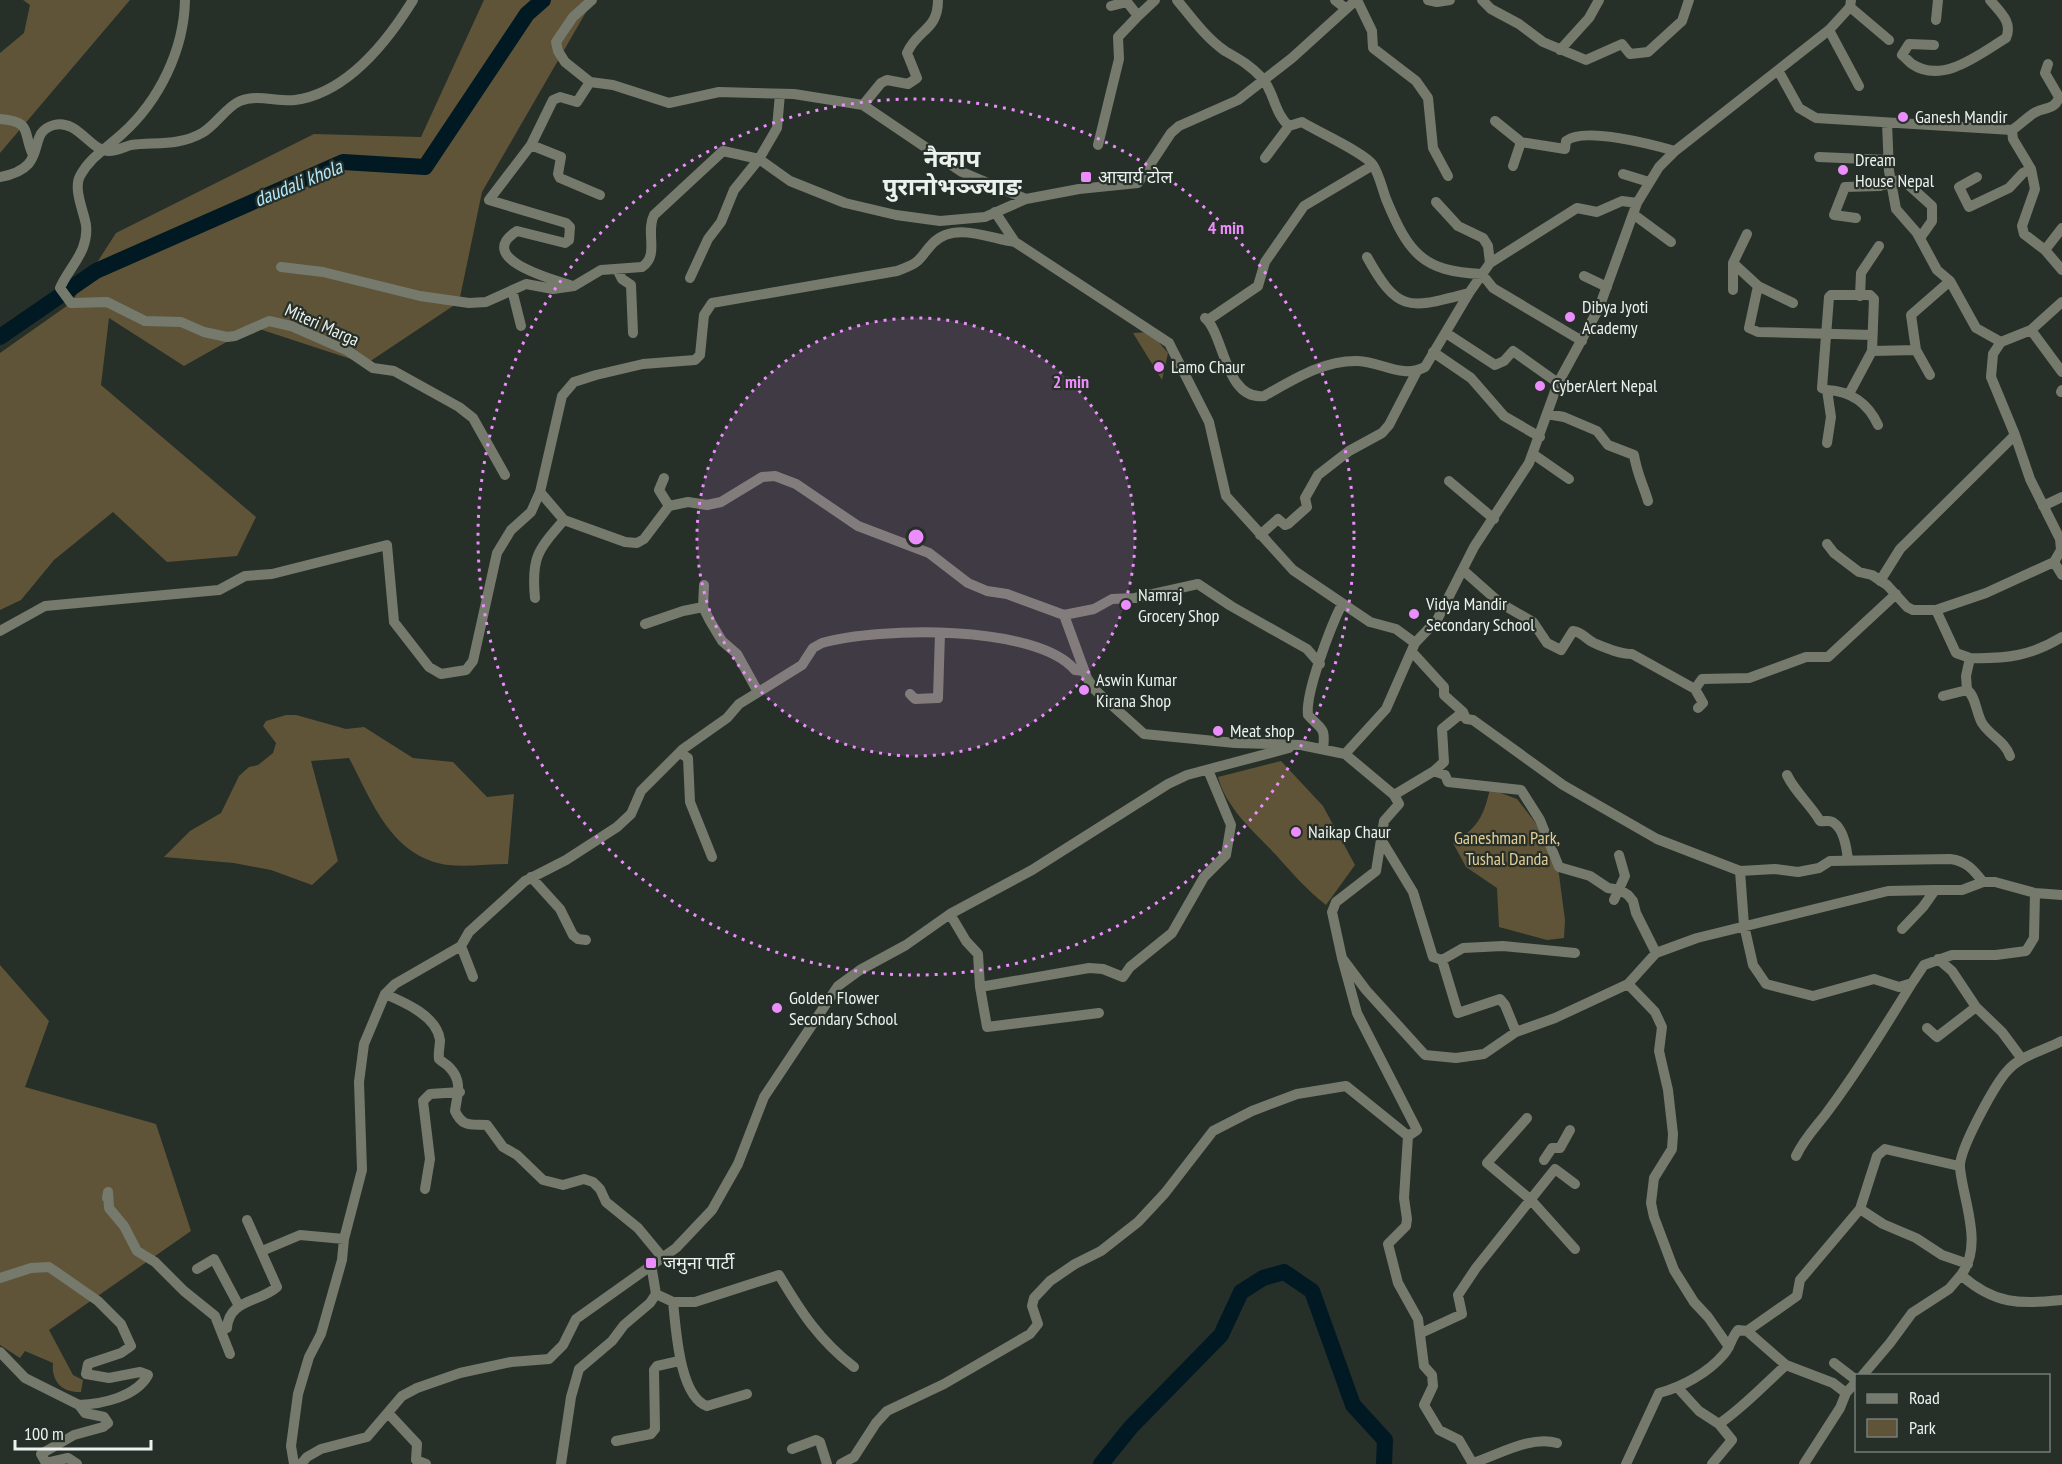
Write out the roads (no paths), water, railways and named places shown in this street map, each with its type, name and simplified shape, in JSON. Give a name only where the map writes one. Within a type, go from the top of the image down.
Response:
[{"type":"street","points":[[102,148],[123,134],[167,77],[180,39],[185,0]]},
{"type":"street","points":[[0,177],[23,170],[30,165],[39,137],[49,127],[57,124],[74,128],[102,148],[112,151],[130,146],[174,144],[203,132],[240,101],[292,100],[312,97],[337,85],[364,60],[395,29],[412,0]]},
{"type":"street","points":[[592,0],[573,17],[556,42],[558,51],[565,62],[590,82],[613,85],[669,103],[719,92],[780,94],[863,105],[962,172],[1026,199]]},
{"type":"street","points":[[863,105],[881,83],[887,80],[908,84],[917,78],[907,53],[916,38],[936,19],[938,0]]},
{"type":"street","points":[[1098,145],[1119,59],[1118,37],[1155,0]]},
{"type":"street","points":[[1177,0],[1200,28],[1224,50],[1244,60],[1264,81],[1282,119],[1289,126]]},
{"type":"street","points":[[1335,0],[1345,8]]},
{"type":"street","points":[[281,267],[323,272],[420,297],[469,303],[486,302],[526,284],[553,289],[574,286],[602,270],[642,267],[647,264],[652,253],[651,223],[654,215],[722,152],[759,159],[790,181],[845,203],[896,215],[940,221],[985,217],[1026,199],[1079,189],[1138,183],[1171,133],[1179,126],[1238,100],[1264,81],[1356,0],[1372,31],[1373,48],[1416,81],[1428,98],[1433,148],[1449,176]]},
{"type":"street","points":[[1428,0],[1437,2],[1450,0]]},
{"type":"street","points":[[1482,0],[1497,13],[1511,19],[1543,42],[1586,60],[1622,44],[1630,54],[1648,52],[1682,21],[1689,0]]},
{"type":"street","points":[[1560,50],[1589,18],[1599,0]]},
{"type":"street","points":[[1936,20],[1938,0]]},
{"type":"street","points":[[1934,45],[1909,44],[1902,55],[1912,64],[1936,71],[1955,68],[2006,38],[2009,28],[2006,19],[1990,0]]},
{"type":"street","points":[[1111,6],[1127,2],[1138,16]]},
{"type":"street","points":[[1345,754],[1386,709],[1414,648],[1437,620],[1474,547],[1516,486],[1540,437],[1558,383],[1582,341],[1607,287],[1635,208],[1659,167],[1675,151],[1779,72],[1829,30],[1851,4],[1889,40]]},
{"type":"street","points":[[1829,30],[1859,86]]},
{"type":"street","points":[[1779,72],[1799,108],[1816,118],[2012,130],[2037,111],[2052,108],[2057,104],[2057,92],[2045,73],[2048,64]]},
{"type":"street","points":[[574,286],[517,266],[506,254],[504,247],[510,235],[517,231],[565,243],[570,235],[570,227],[566,223],[490,202],[509,171],[531,145],[553,100],[560,97],[577,102],[590,82]]},
{"type":"street","points":[[690,278],[708,239],[721,222],[734,190],[759,159],[780,118],[780,94]]},
{"type":"street","points":[[0,118],[15,120],[28,131],[33,155]]},
{"type":"street","points":[[1495,121],[1521,142],[1565,149],[1566,141],[1570,137],[1600,137],[1647,142],[1675,151]]},
{"type":"street","points":[[1265,158],[1289,126],[1302,122],[1329,139],[1361,154],[1373,165],[1398,229],[1415,253],[1438,269],[1482,274],[1493,288],[1582,341]]},
{"type":"street","points":[[1887,123],[1890,184],[1896,209],[1920,238],[1937,270],[1950,281],[1976,328],[2001,342]]},
{"type":"street","points":[[2012,130],[2013,139],[2031,170],[2035,189],[2022,225],[2029,240],[2045,250],[2062,270]]},
{"type":"street","points":[[1513,166],[1521,142]]},
{"type":"street","points":[[531,145],[561,157],[558,174],[560,178],[600,195]]},
{"type":"street","name":"Miteri Marga","points":[[102,148],[79,178],[77,187],[86,227],[86,243],[60,288],[71,303],[107,302],[145,321],[181,322],[204,332],[227,337],[236,336],[269,321],[291,327],[348,351],[373,368],[394,371],[459,407],[473,418],[505,476]]},
{"type":"street","points":[[1819,157],[1888,160]]},
{"type":"street","points":[[1373,165],[1304,206],[1265,262],[1258,286],[1206,319],[1220,352],[1242,390],[1255,397],[1264,396],[1316,367],[1358,361],[1395,372],[1417,371],[1425,368],[1469,293],[1491,263],[1577,208],[1597,212],[1622,201],[1635,208],[1671,242]]},
{"type":"street","points":[[1977,177],[1959,187],[1969,207],[2009,188],[2023,173],[2031,170]]},
{"type":"street","points":[[1623,174],[1649,182]]},
{"type":"street","points":[[1856,218],[1834,215],[1845,188],[1890,184],[1902,179],[1907,181],[1932,206],[1932,221],[1920,238]]},
{"type":"street","points":[[1436,202],[1458,226],[1483,238],[1491,263]]},
{"type":"street","points":[[995,212],[1015,242]]},
{"type":"street","points":[[2045,250],[2062,228]]},
{"type":"street","points":[[0,631],[45,606],[219,590],[245,576],[272,574],[387,545],[394,621],[429,667],[441,674],[466,670],[473,661],[497,554],[511,530],[531,512],[540,492],[562,396],[574,382],[643,364],[694,360],[700,355],[704,315],[709,305],[897,271],[922,260],[940,237],[970,232],[1015,242],[1169,343],[1209,422],[1226,496],[1260,535],[1293,570],[1330,592],[1342,604],[1370,622],[1396,629],[1444,687],[1444,695],[1463,712],[1466,719],[1473,720],[1563,785],[1657,839],[1740,871],[1775,869],[1798,872],[1819,868],[1830,861],[1960,860],[1971,867],[1983,882]]},
{"type":"street","points":[[1733,290],[1733,264],[1747,234]]},
{"type":"street","points":[[1860,296],[1861,273],[1879,246]]},
{"type":"street","points":[[1367,257],[1382,284],[1400,301],[1416,304],[1469,293]]},
{"type":"street","points":[[1733,264],[1758,286],[1793,303]]},
{"type":"street","points":[[617,269],[622,279],[631,285],[633,333]]},
{"type":"street","points":[[1584,276],[1607,287]]},
{"type":"street","points":[[1930,375],[1916,350],[1911,315],[1950,281]]},
{"type":"street","points":[[1758,286],[1749,328],[1758,332],[1825,336],[1872,335]]},
{"type":"street","points":[[512,290],[521,326]]},
{"type":"street","points":[[1849,394],[1872,351],[1874,299],[1870,295],[1829,296],[1822,388],[1845,390],[1849,394],[1871,409],[1878,424]]},
{"type":"street","points":[[1827,544],[1834,553],[1859,572],[1872,575],[1880,581],[1913,610],[1936,610],[1986,593],[2054,562],[2061,550],[2060,539],[2030,479],[1991,377],[1993,354],[2001,342],[2031,330],[2062,302]]},
{"type":"street","points":[[2031,330],[2062,372]]},
{"type":"street","points":[[1446,333],[1495,365],[1504,361],[1513,351],[1558,383]]},
{"type":"street","points":[[1872,351],[1916,350]]},
{"type":"street","points":[[1433,352],[1471,378],[1504,416],[1540,437]]},
{"type":"street","points":[[1260,535],[1278,519],[1285,525],[1288,524],[1307,507],[1305,498],[1318,475],[1349,451],[1382,433],[1404,401],[1417,371]]},
{"type":"street","points":[[1827,390],[1831,417],[1827,444]]},
{"type":"street","points":[[1547,414],[1564,417],[1597,431],[1608,445],[1634,455],[1637,476],[1644,486],[1648,501]]},
{"type":"street","points":[[1880,581],[1900,549],[2015,435]]},
{"type":"street","points":[[1533,454],[1569,479]]},
{"type":"street","points":[[540,492],[564,520],[624,542],[638,543],[644,539],[669,506],[688,502],[707,505],[721,502],[762,477],[775,476],[796,484],[858,526],[929,553],[968,583],[987,591],[1007,594],[1064,615],[1094,609],[1112,599],[1135,598],[1198,584],[1230,606],[1307,650],[1320,664]]},
{"type":"street","points":[[664,478],[659,490],[669,506]]},
{"type":"street","points":[[1449,481],[1494,519]]},
{"type":"street","points":[[2043,506],[2062,496]]},
{"type":"street","points":[[535,598],[534,562],[544,544],[564,520]]},
{"type":"street","points":[[2054,562],[2062,574]]},
{"type":"street","points":[[1464,570],[1500,603],[1533,622],[1547,643],[1562,650],[1573,631],[1581,632],[1592,642],[1622,654],[1632,654],[1695,689],[1703,703],[1698,708]]},
{"type":"street","points":[[704,585],[703,607],[722,641],[743,663],[758,692]]},
{"type":"street","points":[[1695,689],[1702,679],[1749,678],[1806,657],[1828,657],[1896,594]]},
{"type":"street","points":[[1323,749],[1325,734],[1322,726],[1308,715],[1308,708],[1320,664],[1342,604]]},
{"type":"street","points":[[645,624],[703,607]]},
{"type":"street","points":[[1936,610],[1956,653],[1970,658],[2005,658],[2041,650],[2062,637]]},
{"type":"street","points":[[1064,615],[1084,671],[1095,690],[1144,734],[1235,743],[1301,745],[1345,754],[1394,795],[1399,804],[1384,821],[1376,871],[1336,902],[1332,912],[1341,958],[1362,1023],[1416,1125],[1417,1130],[1408,1136]]},
{"type":"street","points":[[294,1464],[291,1446],[298,1394],[309,1357],[321,1334],[342,1260],[344,1239],[362,1170],[359,1082],[364,1044],[385,994],[395,984],[461,946],[469,932],[531,877],[566,860],[617,827],[631,814],[641,791],[680,753],[727,718],[739,704],[802,665],[813,648],[822,643],[885,634],[940,633],[986,637],[1041,647],[1065,658],[1075,670],[1084,671]]},
{"type":"street","points":[[909,694],[915,699],[938,698],[940,633]]},
{"type":"street","points":[[1967,690],[1966,676],[1970,658]]},
{"type":"street","points":[[1943,696],[1967,690],[1973,694],[1984,726],[2010,756]]},
{"type":"street","points":[[1394,795],[1434,771],[1444,762],[1442,729],[1463,712]]},
{"type":"street","points":[[301,1464],[307,1457],[321,1449],[367,1437],[402,1396],[460,1373],[511,1362],[549,1359],[563,1345],[576,1319],[676,1248],[712,1210],[738,1164],[764,1097],[838,986],[860,970],[906,945],[950,914],[1032,870],[1138,801],[1187,775],[1301,745]]},
{"type":"street","points":[[680,753],[688,758],[690,802],[712,857]]},
{"type":"street","points":[[981,987],[1089,969],[1103,969],[1123,977],[1130,967],[1172,933],[1204,877],[1226,855],[1231,825],[1208,770]]},
{"type":"street","points":[[1434,771],[1445,775],[1449,782],[1521,790],[1540,819],[1559,867],[1590,876],[1617,895],[1634,901],[1636,914],[1656,953]]},
{"type":"street","points":[[1787,775],[1793,788],[1808,802],[1820,821],[1831,821],[1836,824],[1846,843],[1848,861]]},
{"type":"street","points":[[1382,841],[1413,892],[1433,957],[1442,960],[1463,948],[1503,946],[1575,953]]},
{"type":"street","points":[[1617,895],[1626,870],[1619,855]]},
{"type":"street","points":[[1740,871],[1744,925],[1753,965],[1766,984],[1813,996],[1874,980],[1899,987],[1912,983]]},
{"type":"street","points":[[531,877],[560,909],[573,935],[578,939],[586,940]]},
{"type":"street","points":[[1341,958],[1366,990],[1425,1054],[1443,1058],[1484,1054],[1516,1032],[1555,1018],[1628,984],[1656,953],[1744,925],[1888,891],[1962,890],[1983,882],[1995,882],[2035,893],[2062,895]]},
{"type":"street","points":[[1902,929],[1923,907],[1935,890]]},
{"type":"street","points":[[1796,1156],[1806,1136],[1825,1114],[1879,1037],[1924,965],[1952,955],[1996,955],[2026,951],[2031,947],[2034,938],[2035,893]]},
{"type":"street","points":[[950,914],[966,941],[978,954],[987,1027],[1099,1013]]},
{"type":"street","points":[[461,946],[473,977]]},
{"type":"street","points":[[1938,959],[1952,971],[1976,1007],[2002,1032],[2022,1059]]},
{"type":"street","points":[[1442,960],[1458,1013],[1500,999],[1516,1032]]},
{"type":"street","points":[[1628,984],[1654,1012],[1662,1027],[1659,1051],[1668,1090],[1673,1134],[1672,1149],[1654,1178],[1651,1203],[1654,1216],[1674,1270],[1694,1302],[1708,1317],[1728,1347]]},
{"type":"street","points":[[385,994],[416,1009],[429,1020],[440,1040],[439,1059],[450,1066],[460,1092],[455,1111],[465,1124],[472,1127],[487,1125],[503,1147],[517,1155],[543,1180],[563,1185],[584,1179],[593,1182],[600,1189],[606,1202],[638,1228],[662,1257]]},
{"type":"street","points":[[1927,1028],[1937,1036],[1976,1007]]},
{"type":"street","points":[[1864,1374],[1912,1313],[1948,1289],[1968,1264],[1972,1224],[1959,1166],[1973,1128],[2008,1069],[2022,1059],[2062,1041]]},
{"type":"street","points":[[841,1464],[854,1457],[876,1423],[887,1411],[944,1384],[1030,1334],[1038,1324],[1032,1306],[1039,1290],[1075,1264],[1101,1251],[1138,1222],[1165,1193],[1213,1131],[1252,1111],[1297,1094],[1346,1086],[1408,1136]]},
{"type":"street","points":[[425,1189],[430,1159],[423,1101],[430,1094],[460,1092]]},
{"type":"street","points":[[1527,1118],[1487,1163],[1531,1200],[1575,1249]]},
{"type":"street","points":[[1570,1130],[1560,1148],[1552,1148],[1541,1157],[1575,1184]]},
{"type":"street","points":[[1408,1136],[1404,1198],[1406,1226],[1388,1244],[1398,1282],[1418,1319],[1421,1333],[1421,1356],[1432,1375],[1433,1386],[1424,1405],[1439,1430],[1459,1440],[1473,1464],[1533,1443],[1550,1441],[1557,1443]]},
{"type":"street","points":[[1747,1331],[1797,1296],[1800,1280],[1860,1209],[1877,1156],[1885,1149],[1959,1166]]},
{"type":"street","points":[[1421,1333],[1462,1314],[1458,1295],[1476,1268],[1555,1169]]},
{"type":"street","points":[[107,1198],[108,1192],[110,1208],[124,1226],[137,1251],[155,1262],[184,1291],[209,1310],[221,1329],[230,1354]]},
{"type":"street","points":[[1860,1209],[1883,1224],[1916,1238],[1942,1255],[1968,1264]]},
{"type":"street","points":[[221,1329],[227,1328],[228,1316],[239,1306],[277,1287],[247,1220]]},
{"type":"street","points":[[262,1251],[300,1235],[344,1239]]},
{"type":"street","points":[[197,1269],[214,1259],[239,1306]]},
{"type":"street","points":[[561,1464],[571,1397],[579,1369],[612,1341],[624,1325],[650,1303],[656,1294],[651,1264]]},
{"type":"street","points":[[0,1278],[31,1268],[49,1267],[98,1301],[127,1332],[131,1346],[121,1353],[88,1364],[86,1374],[109,1378],[140,1372],[148,1375],[144,1382],[115,1398],[98,1404],[79,1405]]},
{"type":"street","points":[[656,1294],[673,1302],[695,1302],[779,1275],[804,1316],[829,1348],[854,1367]]},
{"type":"street","points":[[1961,1275],[1980,1292],[2001,1299],[2028,1302],[2062,1300]]},
{"type":"street","points":[[673,1302],[679,1361],[703,1404],[707,1406],[747,1394]]},
{"type":"street","points":[[1626,1464],[1659,1393],[1678,1388],[1715,1363],[1728,1347],[1730,1338],[1738,1330],[1747,1331],[1786,1365],[1833,1383],[1846,1393]]},
{"type":"street","points":[[0,1352],[25,1378],[79,1405],[86,1413],[104,1417],[108,1423],[103,1427],[74,1435],[41,1454],[46,1463],[68,1458],[76,1464]]},
{"type":"street","points":[[616,1441],[651,1434],[655,1429],[654,1370],[657,1366],[679,1361]]},
{"type":"street","points":[[1834,1363],[1855,1379]]},
{"type":"street","points":[[1719,1425],[1745,1406],[1765,1382],[1786,1365]]},
{"type":"street","points":[[1804,1464],[1840,1408],[1846,1393],[1855,1383]]},
{"type":"street","points":[[1678,1388],[1699,1411],[1719,1425],[1732,1440],[1712,1464]]},
{"type":"street","points":[[389,1414],[417,1444],[416,1460],[426,1464]]},
{"type":"street","points":[[792,1449],[816,1440],[820,1442],[827,1464]]},
{"type":"waterway","name":"daudali khola","points":[[0,337],[96,271],[343,162],[425,167],[527,14],[543,0]]},
{"type":"waterway","points":[[1101,1464],[1131,1427],[1221,1335],[1241,1292],[1263,1278],[1284,1272],[1312,1291],[1353,1405],[1385,1440],[1384,1464]]},
{"type":"place","name":"Ganesh Mandir","points":[[1903,117]]},
{"type":"place","name":"Dream House Nepal","points":[[1843,170]]},
{"type":"place","name":"आचार्य टोल","points":[[1086,177]]},
{"type":"place","name":"Dibya Jyoti Academy","points":[[1570,317]]},
{"type":"place","name":"Lamo Chaur","points":[[1159,367]]},
{"type":"place","name":"CyberAlert Nepal","points":[[1540,386]]},
{"type":"place","name":"Namraj Grocery Shop","points":[[1126,605]]},
{"type":"place","name":"Vidya Mandir Secondary School","points":[[1414,614]]},
{"type":"place","name":"Aswin Kumar Kirana Shop","points":[[1084,690]]},
{"type":"place","name":"Meat shop","points":[[1218,731]]},
{"type":"place","name":"Naikap Chaur","points":[[1296,832]]},
{"type":"place","name":"Golden Flower Secondary School","points":[[777,1008]]},
{"type":"place","name":"जमुना पार्टी","points":[[651,1263]]},
{"type":"district","name":"नैकाप पुरानोभञ्ज्याङ","points":[[952,173]]},
{"type":"park label","name":"Ganeshman Park, Tushal Danda","points":[[1507,848]]}]
